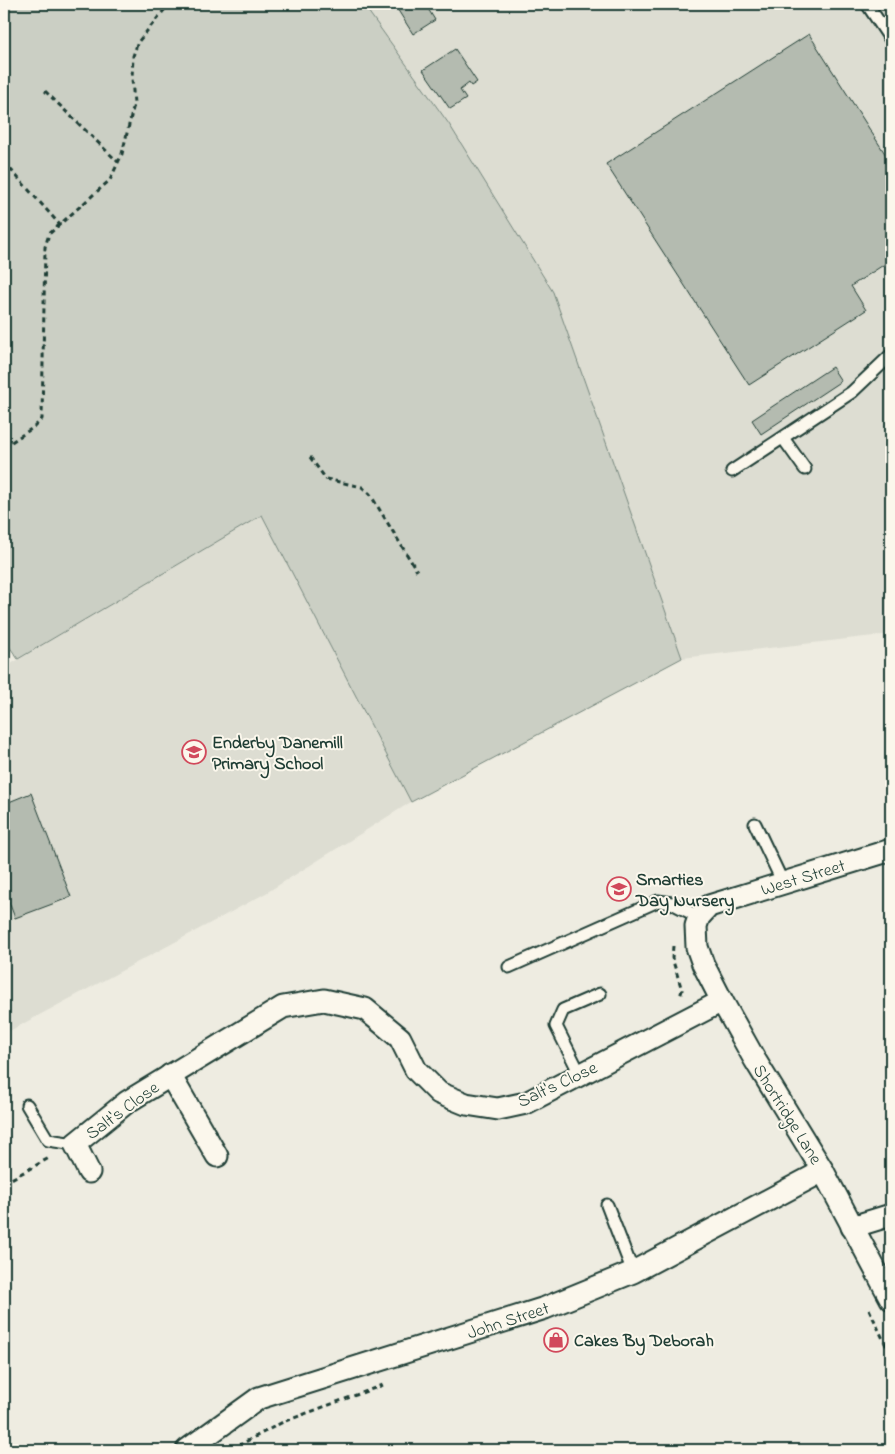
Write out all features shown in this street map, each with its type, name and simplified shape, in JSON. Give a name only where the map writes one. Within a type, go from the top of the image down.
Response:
[{"type":"street","name":"West Street","points":[[697,922],[709,906],[891,850]]},
{"type":"street","name":"Shortridge Lane","points":[[697,922],[697,946],[703,964],[722,1001],[755,1060],[823,1171],[891,1299]]},
{"type":"street","name":"Salt's Close","points":[[89,1172],[74,1144],[127,1102],[283,1007],[324,1000],[365,1009],[400,1038],[416,1070],[439,1093],[466,1104],[498,1109],[526,1103],[722,1001]]},
{"type":"street","name":"Salt's Close","points":[[170,1075],[217,1156]]},
{"type":"street","name":"John Street","points":[[187,1450],[259,1398],[545,1308],[634,1272],[823,1171]]},
{"type":"street","points":[[852,1227],[891,1215]]},
{"type":"lane","points":[[867,4],[891,40]]},
{"type":"lane","points":[[732,471],[852,392],[891,355]]},
{"type":"lane","points":[[782,438],[805,469]]},
{"type":"lane","points":[[755,824],[783,883]]},
{"type":"lane","points":[[510,967],[658,901],[672,904],[697,922]]},
{"type":"lane","points":[[580,1074],[556,1026],[563,1010],[600,994]]},
{"type":"lane","points":[[27,1105],[48,1140],[74,1144]]},
{"type":"lane","points":[[607,1205],[634,1272]]},
{"type":"path","points":[[4,447],[34,427],[42,419],[45,247],[49,234],[110,180],[128,134],[134,104],[133,63],[138,42],[169,4]]},
{"type":"path","points":[[45,91],[118,162]]},
{"type":"path","points":[[4,162],[60,226]]},
{"type":"path","points":[[310,457],[326,479],[362,487],[370,494],[417,571]]},
{"type":"path","points":[[673,942],[672,958],[682,990],[698,1013]]},
{"type":"path","points":[[678,1005],[682,990]]},
{"type":"path","points":[[4,1183],[74,1144]]},
{"type":"shaded area","points":[[4,4],[363,4],[449,124],[553,292],[682,658],[411,802],[262,515],[18,659],[4,639]]},
{"type":"shaded area","points":[[363,4],[891,4],[891,634],[682,658],[553,292],[449,124]]},
{"type":"shaded area","name":"Enderby Danemill Primary School","points":[[262,515],[411,802],[266,893],[4,1034],[4,668]]},
{"type":"building","points":[[394,4],[425,4],[435,20],[413,34]]},
{"type":"building","points":[[809,34],[891,163],[891,260],[851,286],[866,310],[749,385],[606,164]]},
{"type":"building","points":[[455,49],[477,82],[471,86],[469,83],[460,90],[466,99],[450,109],[423,70]]},
{"type":"building","points":[[832,367],[841,381],[761,434],[752,420]]},
{"type":"building","points":[[31,793],[71,897],[15,918],[4,889],[4,804]]},
{"type":"place","name":"Enderby Danemill Primary School","points":[[194,752]]},
{"type":"place","name":"Smarties Day Nursery","points":[[619,889]]},
{"type":"place","name":"Cakes By Deborah","points":[[556,1340]]}]
